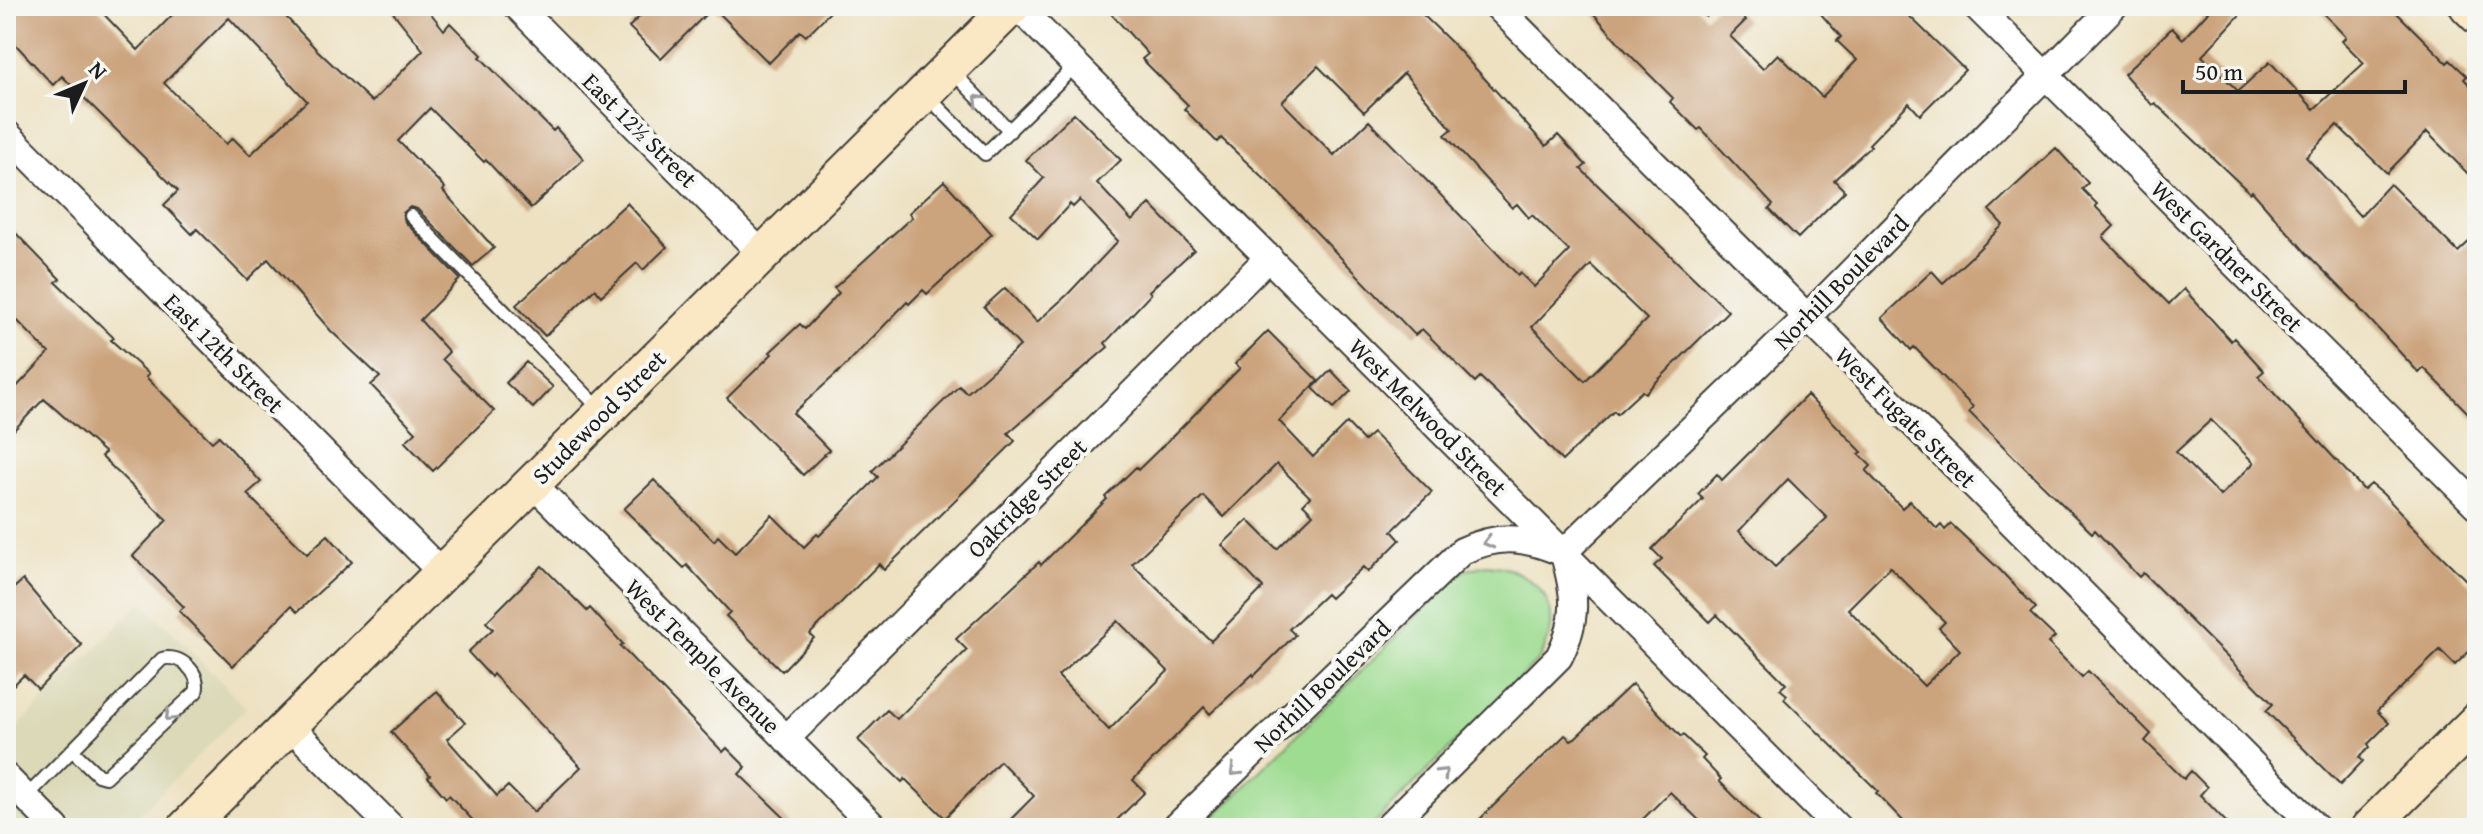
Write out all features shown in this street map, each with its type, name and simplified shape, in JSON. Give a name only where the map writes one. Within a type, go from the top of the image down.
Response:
[{"type":"main road","name":"Studewood Street","points":[[186,828],[1015,6]]},
{"type":"main road","points":[[2468,6],[2477,15]]},
{"type":"main road","points":[[2369,828],[2477,721]]},
{"type":"street","name":"East 12½ Street","points":[[517,6],[762,254]]},
{"type":"street","name":"West Melwood Street","points":[[1015,6],[1838,828]]},
{"type":"street","name":"West Fugate Street","points":[[1497,6],[2316,828]]},
{"type":"street","name":"West Gardner Street","points":[[1976,6],[2477,506]]},
{"type":"street","name":"Norhill Boulevard","points":[[1175,828],[1462,551],[1481,542],[1501,538],[1523,539],[1563,553],[1807,317],[2114,6]]},
{"type":"street","name":"East 12th Street","points":[[6,133],[442,573]]},
{"type":"street","name":"Oakridge Street","points":[[786,739],[1269,257]]},
{"type":"street","name":"West Temple Avenue","points":[[532,483],[875,828]]},
{"type":"street","points":[[1387,828],[1559,657],[1568,638],[1574,607],[1563,553]]},
{"type":"street","points":[[289,725],[392,828]]},
{"type":"street","points":[[6,777],[56,828]]},
{"type":"lane","points":[[937,81],[985,154],[1076,65]]},
{"type":"lane","points":[[937,81],[1010,131]]},
{"type":"lane","points":[[411,216],[604,412]]},
{"type":"lane","points":[[26,797],[72,750],[162,659],[168,656],[177,658],[197,677],[196,692],[111,774],[105,777],[98,775],[72,750]]},
{"type":"shaded area","points":[[142,602],[246,708],[125,828],[6,828],[6,739]]},
{"type":"green space","points":[[1486,565],[1511,570],[1533,583],[1541,592],[1551,614],[1545,647],[1540,658],[1370,828],[1203,828],[1454,579],[1466,570]]},
{"type":"building","points":[[6,6],[96,6],[138,50],[181,6],[276,6],[372,102],[423,50],[388,6],[425,6],[444,30],[450,23],[482,55],[480,57],[553,131],[556,128],[584,159],[531,208],[486,160],[484,162],[430,108],[398,141],[445,188],[443,191],[494,248],[473,266],[417,209],[410,207],[403,213],[405,222],[460,279],[420,320],[449,352],[442,359],[494,411],[433,471],[405,442],[416,432],[371,385],[380,377],[331,331],[268,259],[247,280],[197,229],[192,234],[164,205],[178,191],[62,76],[53,85],[6,34]],"holes":[[[229,18],[307,101],[250,155],[233,138],[226,144],[164,83]]]},
{"type":"building","points":[[650,6],[836,6],[806,36],[800,31],[769,63],[713,7],[661,59],[629,27]]},
{"type":"building","points":[[1104,6],[1414,6],[1546,146],[1558,135],[1586,165],[1581,169],[1728,311],[1645,393],[1642,391],[1617,414],[1614,411],[1562,461],[1480,377],[1475,382],[1422,329],[1415,335],[1274,188],[1221,138],[1217,142],[1184,109],[1188,105],[1142,59],[1148,54]],"holes":[[[1318,66],[1364,112],[1404,73],[1452,129],[1445,135],[1512,208],[1517,204],[1529,218],[1532,215],[1569,251],[1534,287],[1520,273],[1518,275],[1369,121],[1334,155],[1282,102]],[[1591,265],[1647,319],[1585,381],[1532,327]]]},
{"type":"building","points":[[1587,6],[1695,6],[1706,17],[1716,6],[1732,6],[1746,20],[1730,36],[1763,69],[1778,54],[1822,97],[1857,60],[1837,41],[1841,37],[1814,6],[1899,6],[1965,70],[1920,115],[1909,103],[1869,144],[1871,146],[1834,180],[1845,191],[1798,238],[1769,209],[1773,205],[1701,128],[1698,130],[1670,102],[1673,98]]},
{"type":"building","points":[[2213,6],[2248,6],[2202,56],[2238,91],[2270,62],[2314,109],[2364,63],[2342,41],[2346,37],[2316,6],[2390,6],[2447,63],[2450,60],[2467,76],[2464,79],[2477,93],[2477,183],[2427,132],[2387,173],[2337,125],[2306,157],[2360,216],[2390,184],[2458,252],[2477,234],[2477,422],[2424,368],[2419,373],[2252,191],[2250,193],[2155,103],[2152,105],[2124,74],[2172,28],[2183,39]]},
{"type":"building","points":[[1074,113],[1121,160],[1097,183],[1132,221],[1150,204],[1194,250],[1149,291],[1151,294],[1105,343],[1108,347],[1008,433],[1015,441],[884,570],[879,564],[810,634],[814,638],[782,671],[726,616],[730,612],[687,565],[684,568],[624,509],[654,480],[714,541],[718,536],[735,553],[772,515],[804,547],[817,534],[819,536],[878,477],[872,471],[959,386],[967,393],[1020,346],[984,307],[1005,288],[1037,322],[1118,241],[1080,200],[1073,207],[1070,204],[1038,239],[1011,214],[1044,178],[1026,160]]},
{"type":"building","points":[[2056,148],[2088,183],[2082,189],[2114,226],[2103,237],[2169,304],[2184,289],[2231,341],[2234,338],[2264,371],[2258,376],[2364,490],[2371,484],[2383,494],[2477,591],[2477,644],[2455,665],[2440,650],[2377,711],[2389,723],[2368,744],[2370,747],[2359,757],[2363,761],[2340,785],[2266,711],[2273,704],[2241,671],[2143,573],[2139,577],[2095,530],[2092,533],[2021,464],[1969,412],[1973,407],[1914,347],[1911,350],[1882,318],[1932,271],[1943,283],[2003,225],[1989,210]],"holes":[[[2211,420],[2254,463],[2220,496],[2176,452]]]},
{"type":"building","points":[[944,181],[992,234],[927,294],[923,290],[909,304],[907,302],[844,367],[793,413],[829,450],[803,475],[727,398],[800,324],[805,329],[839,293],[834,288],[912,217],[909,213]]},
{"type":"building","points":[[627,203],[667,247],[643,270],[637,263],[601,296],[595,289],[545,336],[516,305]]},
{"type":"building","points":[[6,223],[60,279],[56,282],[114,338],[111,340],[149,374],[146,377],[212,442],[219,436],[261,482],[247,494],[307,554],[328,535],[352,562],[297,612],[291,606],[233,666],[179,611],[184,607],[133,556],[167,520],[101,456],[105,453],[44,399],[6,438],[6,398],[49,353],[6,309]]},
{"type":"building","points":[[1268,331],[1318,381],[1279,421],[1313,457],[1347,423],[1364,441],[1373,433],[1432,492],[1392,531],[1400,540],[1368,572],[1363,567],[1330,598],[1326,594],[1289,629],[1295,635],[1254,676],[1210,714],[1204,707],[1133,780],[1145,792],[1109,828],[1002,828],[1034,796],[1000,761],[945,818],[858,740],[887,710],[897,719],[967,650],[956,639],[1039,562],[1041,565],[1107,499],[1105,497],[1183,426],[1240,368],[1235,364]],"holes":[[[1277,464],[1310,497],[1303,504],[1313,514],[1277,549],[1248,520],[1222,545],[1263,588],[1211,641],[1132,564],[1203,496],[1224,517]],[[1118,621],[1168,671],[1109,730],[1058,676]]]},
{"type":"building","points":[[526,362],[553,387],[533,408],[506,383]]},
{"type":"building","points":[[1331,370],[1351,391],[1334,408],[1313,388]]},
{"type":"building","points":[[1807,395],[1862,452],[1859,454],[1871,466],[1866,471],[1902,508],[1910,501],[1937,529],[1941,525],[1945,530],[1951,524],[1999,569],[2036,608],[2030,613],[2055,637],[2048,643],[2082,677],[2088,671],[2151,734],[2145,741],[2184,779],[2191,771],[2207,787],[2200,795],[2232,828],[1910,828],[1876,793],[1878,791],[1784,699],[1787,695],[1780,689],[1786,684],[1717,615],[1710,622],[1654,566],[1662,559],[1652,549],[1703,499],[1698,494],[1717,474],[1722,480]],"holes":[[[1788,479],[1827,518],[1775,567],[1739,531]],[[1890,567],[1945,622],[1939,628],[1960,650],[1924,686],[1848,609]]]},
{"type":"building","points":[[542,566],[587,611],[590,608],[623,644],[620,646],[723,752],[727,748],[746,767],[739,774],[795,828],[480,828],[449,795],[446,798],[428,777],[430,775],[391,732],[437,691],[465,723],[447,739],[497,796],[508,786],[534,812],[581,767],[493,674],[491,677],[468,652],[493,629],[486,622]]},
{"type":"building","points":[[23,580],[82,645],[38,689],[24,675],[6,692],[6,595]]},
{"type":"building","points":[[1632,684],[1681,737],[1683,735],[1705,756],[1702,759],[1721,779],[1719,781],[1766,828],[1707,828],[1670,792],[1634,828],[1471,828],[1565,735],[1571,740],[1575,738]]}]
